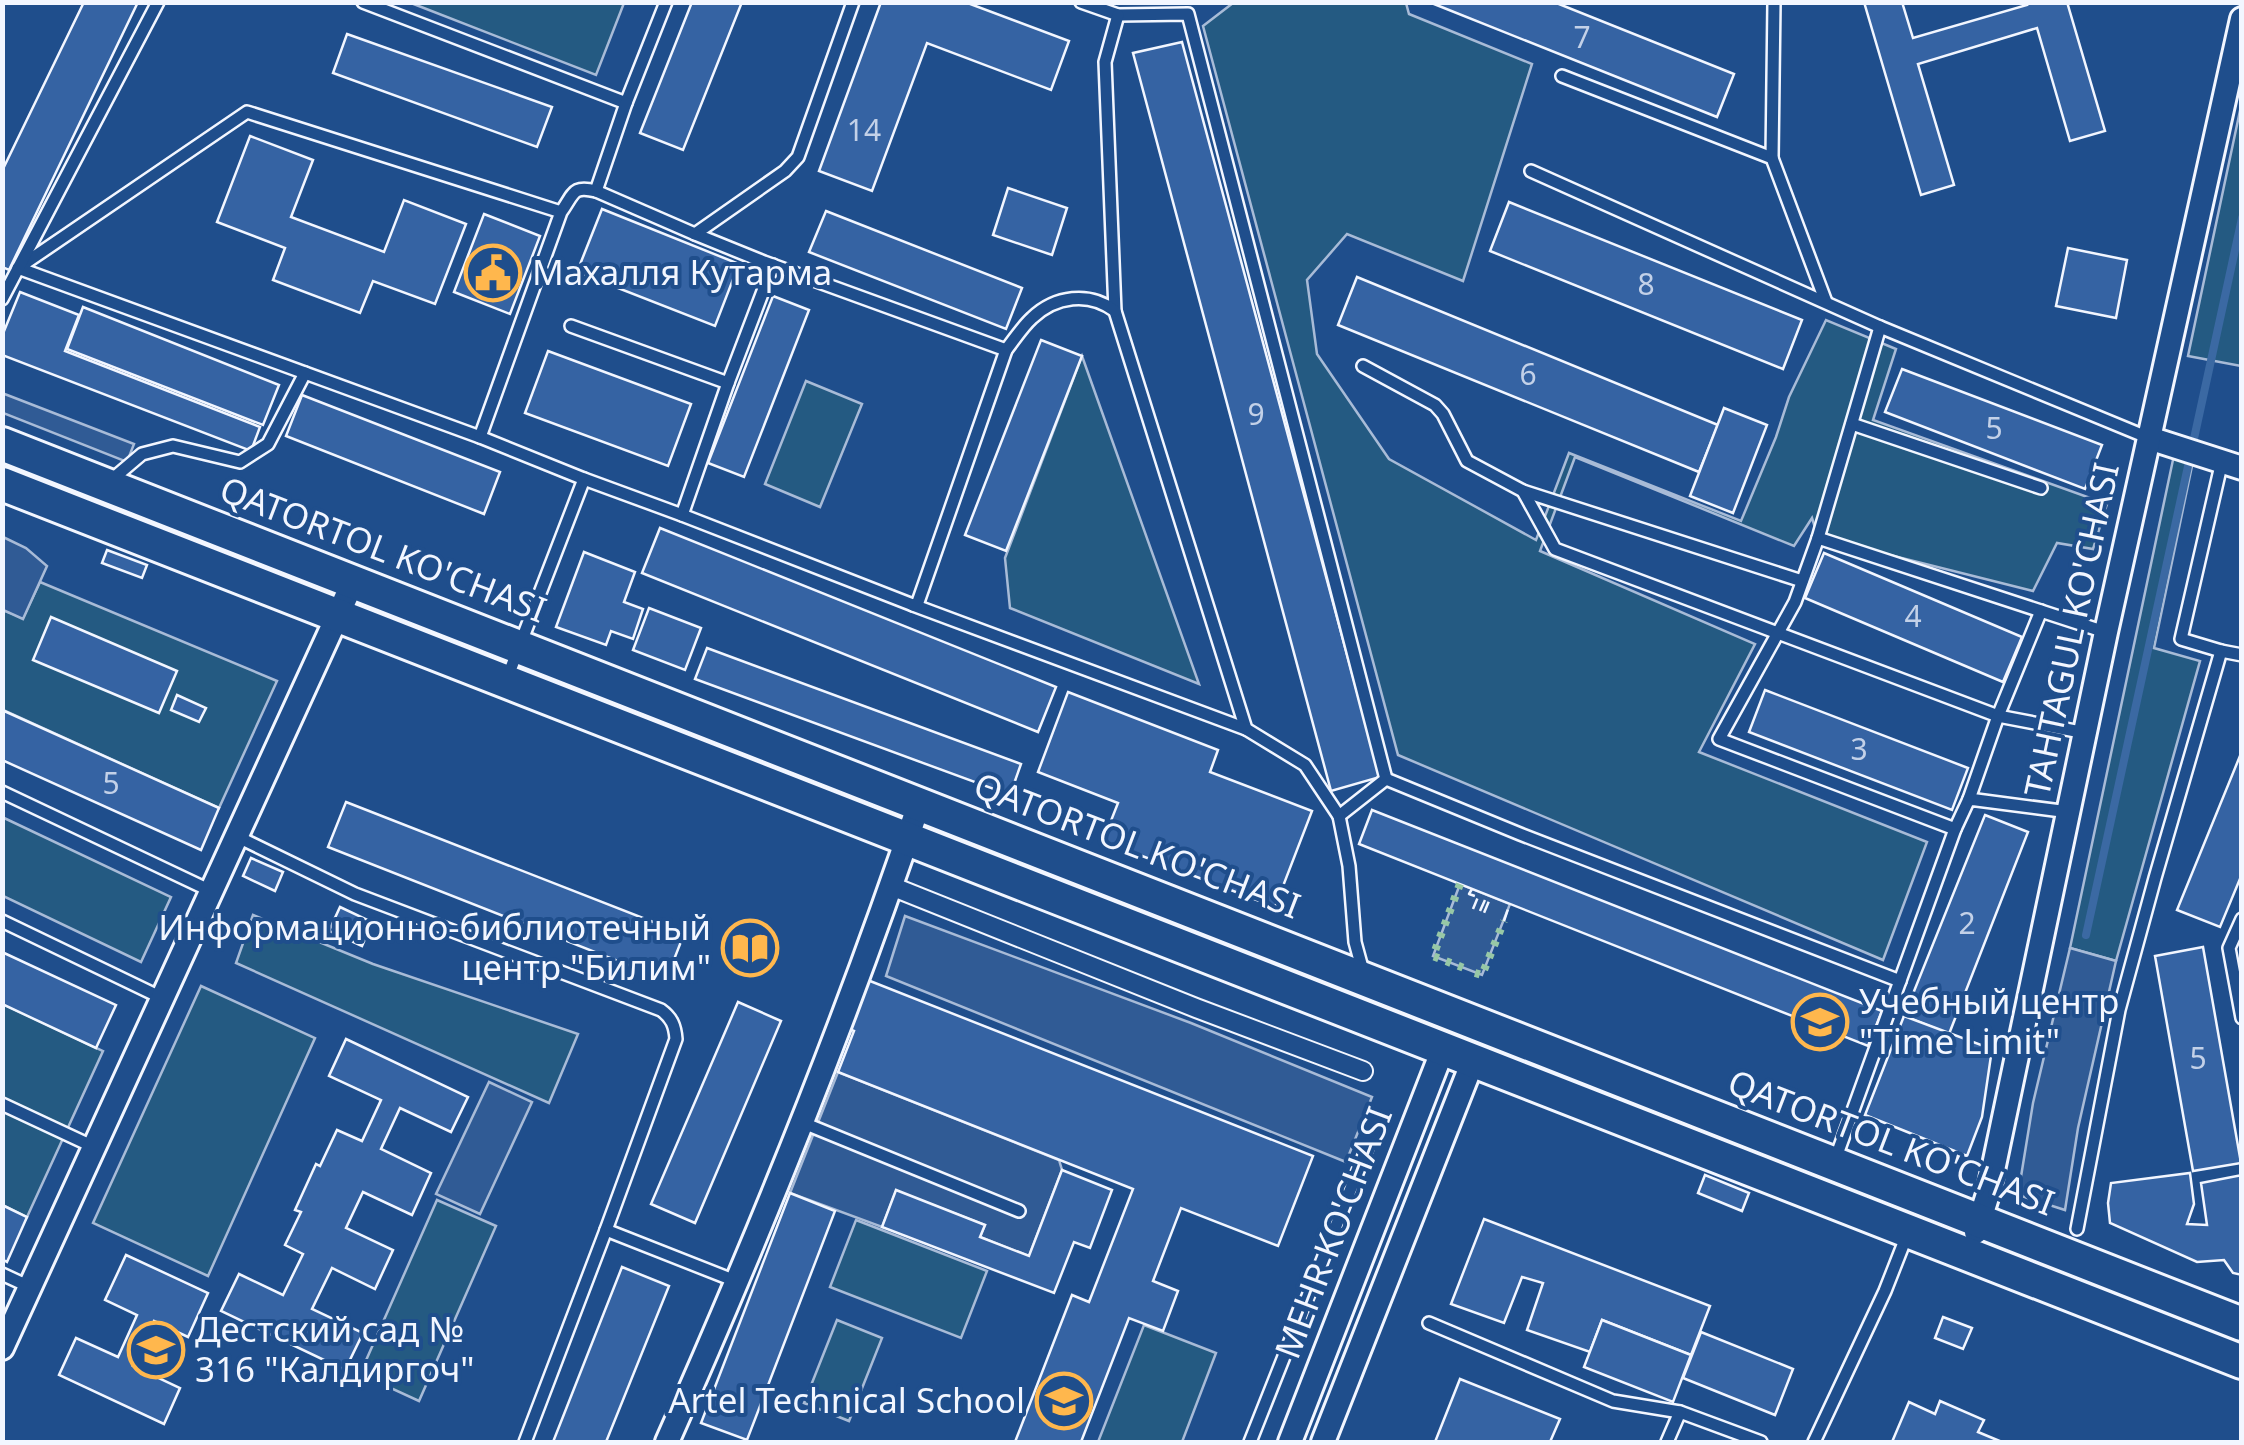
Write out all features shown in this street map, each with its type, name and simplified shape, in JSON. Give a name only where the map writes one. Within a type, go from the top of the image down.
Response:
[{"type":"main road","name":"QATORTOL KO'CHASI","points":[[2,444],[2242,1324]]},
{"type":"main road","points":[[2,484],[2242,1362]]},
{"type":"main road","points":[[1458,1055],[1471,1021]]},
{"type":"street","name":"TAHTAGUL KO'CHASI","points":[[1968,1254],[1988,1194],[2106,632],[2242,19]]},
{"type":"street","points":[[2150,438],[2225,462]]},
{"type":"street","points":[[2,1348],[353,582]]},
{"type":"street","points":[[668,1442],[738,1282],[801,1122],[919,804]]},
{"type":"street","points":[[891,886],[1363,1071]]},
{"type":"street","name":"MEHR KO'CHASI","points":[[1290,1442],[1458,1055]]},
{"type":"street","name":"MEHR KO'CHASI","points":[[1323,1442],[1458,1055]]},
{"type":"lane","points":[[2,298],[158,2]]},
{"type":"lane","points":[[362,2],[626,103]]},
{"type":"lane","points":[[596,191],[666,2]]},
{"type":"lane","points":[[695,234],[786,171],[798,157],[852,2]]},
{"type":"lane","points":[[1081,2],[1118,15],[1188,14],[1386,779]]},
{"type":"lane","points":[[1774,2],[1772,158],[1826,302]]},
{"type":"lane","points":[[1118,15],[1104,62],[1115,311],[1246,729]]},
{"type":"lane","points":[[1562,76],[1772,158]]},
{"type":"lane","points":[[18,268],[247,112],[561,212]]},
{"type":"lane","points":[[1531,171],[1880,326],[2150,438]]},
{"type":"lane","points":[[480,437],[561,212],[576,190],[582,188],[773,265],[1006,350]]},
{"type":"lane","points":[[682,514],[773,265]]},
{"type":"lane","points":[[18,268],[480,437],[1246,729],[1304,765],[1339,816],[1350,866],[1355,942],[1365,979]]},
{"type":"lane","points":[[913,605],[919,603],[1006,350],[1029,320],[1059,302],[1090,299],[1115,311]]},
{"type":"lane","points":[[571,326],[728,383]]},
{"type":"lane","points":[[1880,326],[1818,538],[1794,602],[1719,738],[1956,829]]},
{"type":"lane","points":[[1363,366],[1435,405],[1468,460],[1524,492],[1802,581]]},
{"type":"lane","points":[[106,484],[142,454],[174,446],[240,462],[268,444],[305,373]]},
{"type":"lane","points":[[1852,424],[2041,488]]},
{"type":"lane","points":[[2225,462],[2180,639],[2242,655]]},
{"type":"lane","points":[[505,682],[584,479]]},
{"type":"lane","points":[[1524,492],[1555,549],[1998,716],[2086,733]]},
{"type":"lane","points":[[1818,538],[2106,632]]},
{"type":"lane","points":[[1834,1164],[2040,610]]},
{"type":"lane","points":[[2077,1229],[2119,1010],[2221,651]]},
{"type":"lane","points":[[1339,816],[1386,779]]},
{"type":"lane","points":[[1386,779],[1900,980]]},
{"type":"lane","points":[[2,792],[211,891]]},
{"type":"lane","points":[[1968,798],[2069,812]]},
{"type":"lane","points":[[236,836],[355,894],[661,1010],[674,1023],[676,1040],[524,1442]]},
{"type":"lane","points":[[2242,919],[2229,948],[2242,1018]]},
{"type":"lane","points":[[2,921],[162,998]]},
{"type":"lane","points":[[2,1104],[94,1147]]},
{"type":"lane","points":[[801,1122],[1019,1211]]},
{"type":"lane","points":[[1250,1442],[1367,1148]]},
{"type":"lane","points":[[606,1230],[738,1282]]},
{"type":"lane","points":[[1814,1442],[1886,1291],[1909,1231]]},
{"type":"lane","points":[[2,1274],[30,1287]]},
{"type":"lane","points":[[1429,1322],[1612,1401],[1680,1412],[1761,1442]]},
{"type":"lane","points":[[1667,1442],[1680,1412]]},
{"type":"shaded area","points":[[411,3],[624,3],[596,75]]},
{"type":"shaded area","points":[[1233,3],[1406,3],[1409,14],[1532,64],[1463,281],[1347,234],[1307,280],[1317,354],[1389,459],[1536,540],[1569,453],[1741,521],[1789,397],[1826,320],[1896,349],[1873,420],[2107,504],[2093,549],[2057,543],[2033,591],[1818,537],[1812,518],[1794,546],[1575,457],[1540,551],[1755,644],[1699,752],[1927,842],[1883,960],[1398,755],[1203,26]]},
{"type":"shaded area","points":[[2241,106],[2242,366],[2188,356]]},
{"type":"shaded area","points":[[1082,356],[1199,684],[1010,608],[1005,558]]},
{"type":"shaded area","points":[[806,381],[862,404],[820,507],[765,484]]},
{"type":"shaded area","points":[[2,393],[134,444],[127,462],[3,413]]},
{"type":"shaded area","points":[[2174,455],[2193,461],[2154,648],[2200,661],[2116,961],[2070,948]]},
{"type":"shaded area","points":[[3,537],[26,548],[47,566],[23,619],[3,610]]},
{"type":"shaded area","points":[[40,582],[277,681],[219,808],[3,710],[3,610],[23,618]]},
{"type":"shaded area","points":[[2,817],[171,897],[141,962],[3,896]]},
{"type":"shaded area","points":[[1460,884],[1510,904],[1482,975],[1433,956]]},
{"type":"shaded area","points":[[253,915],[373,964],[578,1034],[549,1103],[236,963]]},
{"type":"shaded area","points":[[905,916],[1191,1023],[1372,1097],[1346,1162],[886,976]]},
{"type":"shaded area","points":[[2070,948],[2116,961],[2078,1128],[2065,1210],[2018,1195],[2033,1103]]},
{"type":"shaded area","points":[[201,986],[315,1038],[208,1276],[93,1223]]},
{"type":"shaded area","points":[[3,1004],[103,1051],[27,1217],[3,1205]]},
{"type":"shaded area","points":[[838,1072],[1059,1160],[1062,1170],[1029,1256],[980,1237],[985,1225],[896,1191],[882,1227],[790,1193]]},
{"type":"shaded area","points":[[489,1082],[532,1102],[480,1214],[436,1194]]},
{"type":"shaded area","points":[[437,1200],[496,1226],[419,1401],[360,1374]]},
{"type":"shaded area","points":[[856,1220],[987,1271],[961,1338],[830,1287]]},
{"type":"shaded area","points":[[837,1320],[882,1338],[849,1421],[804,1403]]},
{"type":"shaded area","points":[[1144,1325],[1216,1353],[1182,1442],[1098,1442]]},
{"type":"building","points":[[84,2],[138,2],[9,270],[2,267],[2,171]]},
{"type":"building","points":[[692,2],[742,2],[683,150],[640,133]]},
{"type":"building","points":[[881,2],[965,2],[1069,41],[1051,90],[927,43],[872,191],[819,171]]},
{"type":"building","points":[[1429,2],[1554,2],[1734,74],[1717,117]]},
{"type":"building","points":[[1864,2],[1902,2],[1913,38],[2027,5],[2026,2],[2067,2],[2105,131],[2070,141],[2037,28],[1918,64],[1954,185],[1921,195]]},
{"type":"building","points":[[347,34],[552,107],[537,147],[333,73]]},
{"type":"building","points":[[1182,42],[1380,777],[1331,791],[1133,53]]},
{"type":"building","points":[[250,136],[313,160],[291,217],[384,252],[404,200],[466,224],[435,304],[373,281],[360,313],[273,280],[285,248],[217,222]]},
{"type":"building","points":[[1008,188],[1067,208],[1052,255],[993,235]]},
{"type":"building","points":[[1509,202],[1802,320],[1783,369],[1490,251]]},
{"type":"building","points":[[602,209],[739,264],[715,326],[577,272]]},
{"type":"building","points":[[826,211],[1022,288],[1006,329],[809,252]]},
{"type":"building","points":[[484,214],[540,236],[510,314],[454,292]]},
{"type":"building","points":[[2068,248],[2127,260],[2116,318],[2056,306]]},
{"type":"building","points":[[1357,277],[1718,425],[1699,472],[1338,325]]},
{"type":"building","points":[[20,292],[79,315],[65,351],[260,427],[251,451],[2,355],[2,336]]},
{"type":"building","points":[[773,296],[809,310],[744,477],[708,463]]},
{"type":"building","points":[[83,307],[279,385],[263,425],[67,349]]},
{"type":"building","points":[[1041,340],[1082,356],[1006,551],[965,535]]},
{"type":"building","points":[[548,351],[691,404],[668,466],[525,413]]},
{"type":"building","points":[[1902,369],[2102,445],[2085,489],[1885,412]]},
{"type":"building","points":[[302,395],[500,472],[484,514],[286,436]]},
{"type":"building","points":[[1724,408],[1767,425],[1733,513],[1690,496]]},
{"type":"building","points":[[660,528],[1056,687],[1038,732],[642,573]]},
{"type":"building","points":[[107,550],[147,565],[142,578],[102,563]]},
{"type":"building","points":[[584,552],[635,572],[624,602],[643,609],[633,639],[611,631],[606,645],[556,627]]},
{"type":"building","points":[[1824,553],[2022,637],[2003,682],[1805,598]]},
{"type":"building","points":[[649,608],[701,628],[685,670],[633,650]]},
{"type":"building","points":[[51,617],[177,671],[159,713],[33,660]]},
{"type":"building","points":[[707,648],[1021,764],[1010,795],[695,679]]},
{"type":"building","points":[[1765,690],[1968,768],[1952,810],[1749,732]]},
{"type":"building","points":[[1068,692],[1218,750],[1210,772],[1312,811],[1275,907],[1103,841],[1118,803],[1038,772]]},
{"type":"building","points":[[177,695],[206,708],[199,722],[171,710]]},
{"type":"building","points":[[2,710],[219,808],[201,850],[2,760]]},
{"type":"building","points":[[2242,751],[2242,874],[2220,927],[2177,910]]},
{"type":"building","points":[[346,802],[684,934],[666,980],[328,847]]},
{"type":"building","points":[[1372,810],[1882,1011],[1868,1046],[1359,844]]},
{"type":"building","points":[[1985,815],[2028,832],[1949,1034],[1904,1016]]},
{"type":"building","points":[[251,858],[283,872],[275,891],[243,876]]},
{"type":"building","points":[[340,907],[372,922],[362,946],[329,931]]},
{"type":"building","points":[[2203,947],[2241,1163],[2193,1171],[2155,956]]},
{"type":"building","points":[[2,952],[116,1005],[96,1048],[2,1004]]},
{"type":"building","points":[[865,979],[1313,1156],[1278,1246],[1181,1208],[1153,1281],[1178,1291],[1163,1331],[1129,1318],[1081,1442],[1015,1442],[1072,1295],[1089,1302],[1133,1189],[838,1072],[854,1031],[847,1028]]},
{"type":"building","points":[[738,1002],[781,1021],[695,1223],[651,1204]]},
{"type":"building","points":[[1904,1016],[1992,1049],[1982,1117],[1967,1156],[1865,1115]]},
{"type":"building","points":[[346,1039],[468,1097],[451,1132],[400,1108],[381,1149],[431,1173],[412,1215],[363,1192],[346,1228],[393,1250],[375,1289],[332,1268],[312,1309],[363,1333],[345,1370],[221,1311],[239,1274],[283,1295],[303,1254],[285,1245],[301,1212],[295,1210],[316,1164],[320,1166],[337,1130],[362,1141],[381,1100],[329,1076]]},
{"type":"building","points":[[1062,1170],[1112,1190],[1090,1248],[1074,1242],[1054,1293],[882,1227],[896,1190],[985,1225],[980,1237],[1029,1256]]},
{"type":"building","points":[[2190,1173],[2194,1204],[2187,1224],[2207,1225],[2201,1183],[2242,1175],[2242,1275],[2233,1273],[2224,1260],[2197,1262],[2110,1223],[2111,1183]]},
{"type":"building","points":[[1705,1175],[1749,1193],[1742,1211],[1698,1193]]},
{"type":"building","points":[[790,1193],[835,1211],[747,1440],[701,1423]]},
{"type":"building","points":[[2,1205],[27,1217],[7,1262],[2,1259]]},
{"type":"building","points":[[1484,1219],[1710,1306],[1691,1355],[1602,1320],[1590,1352],[1527,1330],[1543,1283],[1522,1277],[1504,1323],[1451,1304]]},
{"type":"building","points":[[126,1255],[208,1293],[188,1337],[154,1321],[133,1366],[180,1388],[164,1424],[59,1375],[76,1338],[118,1357],[137,1315],[105,1300]]},
{"type":"building","points":[[622,1267],[669,1286],[606,1442],[553,1442]]},
{"type":"building","points":[[1943,1317],[1972,1328],[1963,1349],[1935,1338]]},
{"type":"building","points":[[1602,1320],[1691,1355],[1673,1402],[1584,1367]]},
{"type":"building","points":[[1701,1332],[1793,1369],[1775,1415],[1683,1378]]},
{"type":"building","points":[[1460,1379],[1560,1419],[1550,1442],[1435,1442]]},
{"type":"building","points":[[1940,1401],[1984,1420],[1978,1432],[2002,1442],[1892,1442],[1909,1402],[1935,1414]]},
{"type":"waterway","points":[[2086,935],[2242,218]]},
{"type":"hedge","points":[[1460,884],[1433,956],[1469,970]]},
{"type":"hedge","points":[[1475,973],[1482,975],[1504,921]]},
{"type":"fence","points":[[1472,889],[1469,894],[1478,897],[1473,909]]},
{"type":"fence","points":[[1480,911],[1485,900],[1489,901],[1484,913]]},
{"type":"fence","points":[[1504,921],[1508,909]]},
{"type":"place","name":"Махалля Кутарма","points":[[493,273]]},
{"type":"place","name":"Информационно-библиотечный центр \"Билим\"","points":[[750,948]]},
{"type":"place","name":"Учебный центр \"Time Limit\"","points":[[1820,1022]]},
{"type":"place","name":"Дестский сад № 316 \"Калдиргоч\"","points":[[156,1350]]},
{"type":"place","name":"Artel Technical School","points":[[1064,1401]]}]
